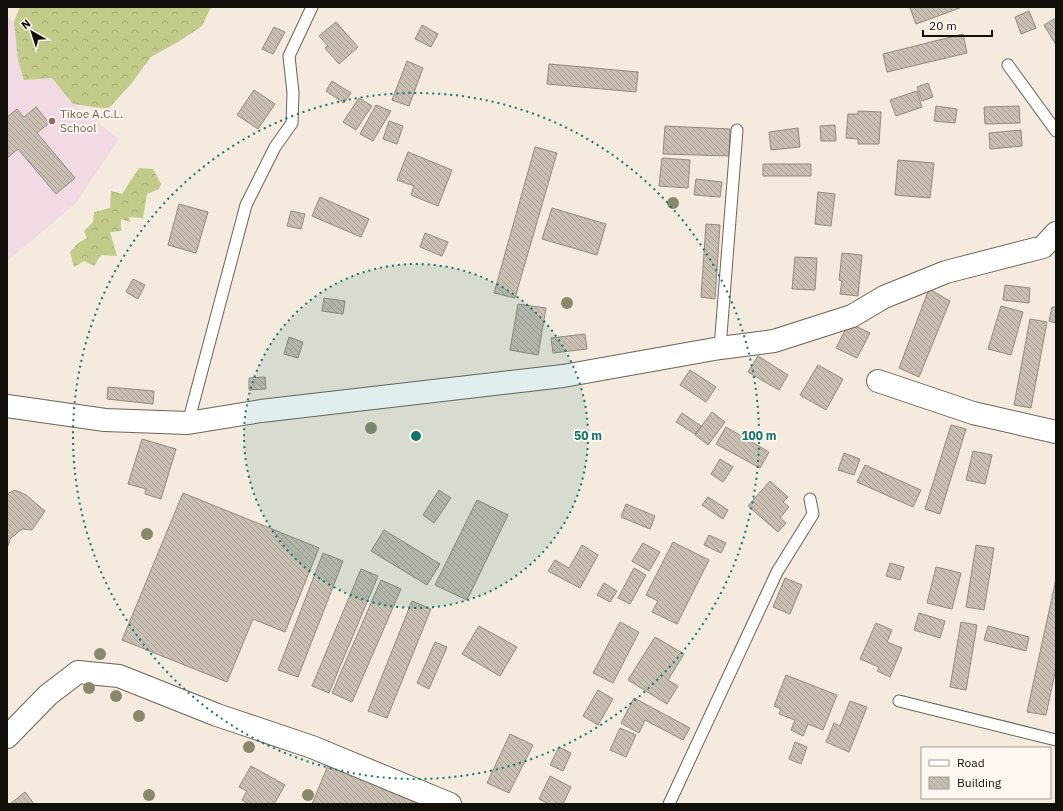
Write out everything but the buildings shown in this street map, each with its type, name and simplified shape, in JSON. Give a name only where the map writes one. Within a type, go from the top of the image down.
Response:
[{"type":"street","points":[[7,406],[105,420],[188,423],[262,410],[563,376],[720,348],[774,341],[852,316],[884,297],[946,272],[1052,242]]},
{"type":"street","points":[[878,381],[973,412],[1056,432]]},
{"type":"street","points":[[7,737],[48,695],[78,672],[119,676],[217,715],[312,747],[450,804]]},
{"type":"lane","points":[[188,423],[246,205],[276,146],[292,123],[293,93],[288,56],[312,7]]},
{"type":"lane","points":[[1008,65],[1056,131]]},
{"type":"lane","points":[[720,348],[737,130]]},
{"type":"lane","points":[[669,804],[778,572],[813,514],[810,499]]},
{"type":"lane","points":[[899,700],[1056,740]]},
{"type":"shaded area","name":"Tikoe A.C.L. School","points":[[7,16],[14,22],[52,78],[73,104],[119,139],[76,203],[7,261]]},
{"type":"green space","points":[[20,7],[211,7],[202,26],[178,42],[151,57],[131,84],[108,109],[73,104],[52,78],[24,80],[18,60],[14,22]]},
{"type":"green space","points":[[139,168],[153,169],[161,184],[159,189],[147,194],[143,218],[129,217],[130,222],[121,219],[121,231],[110,232],[117,256],[101,255],[94,266],[84,261],[74,267],[70,252],[78,243],[87,238],[84,231],[93,222],[94,212],[110,208],[111,191],[122,194]]},
{"type":"place","name":"Tikoe A.C.L. School","points":[[52,121]]}]
